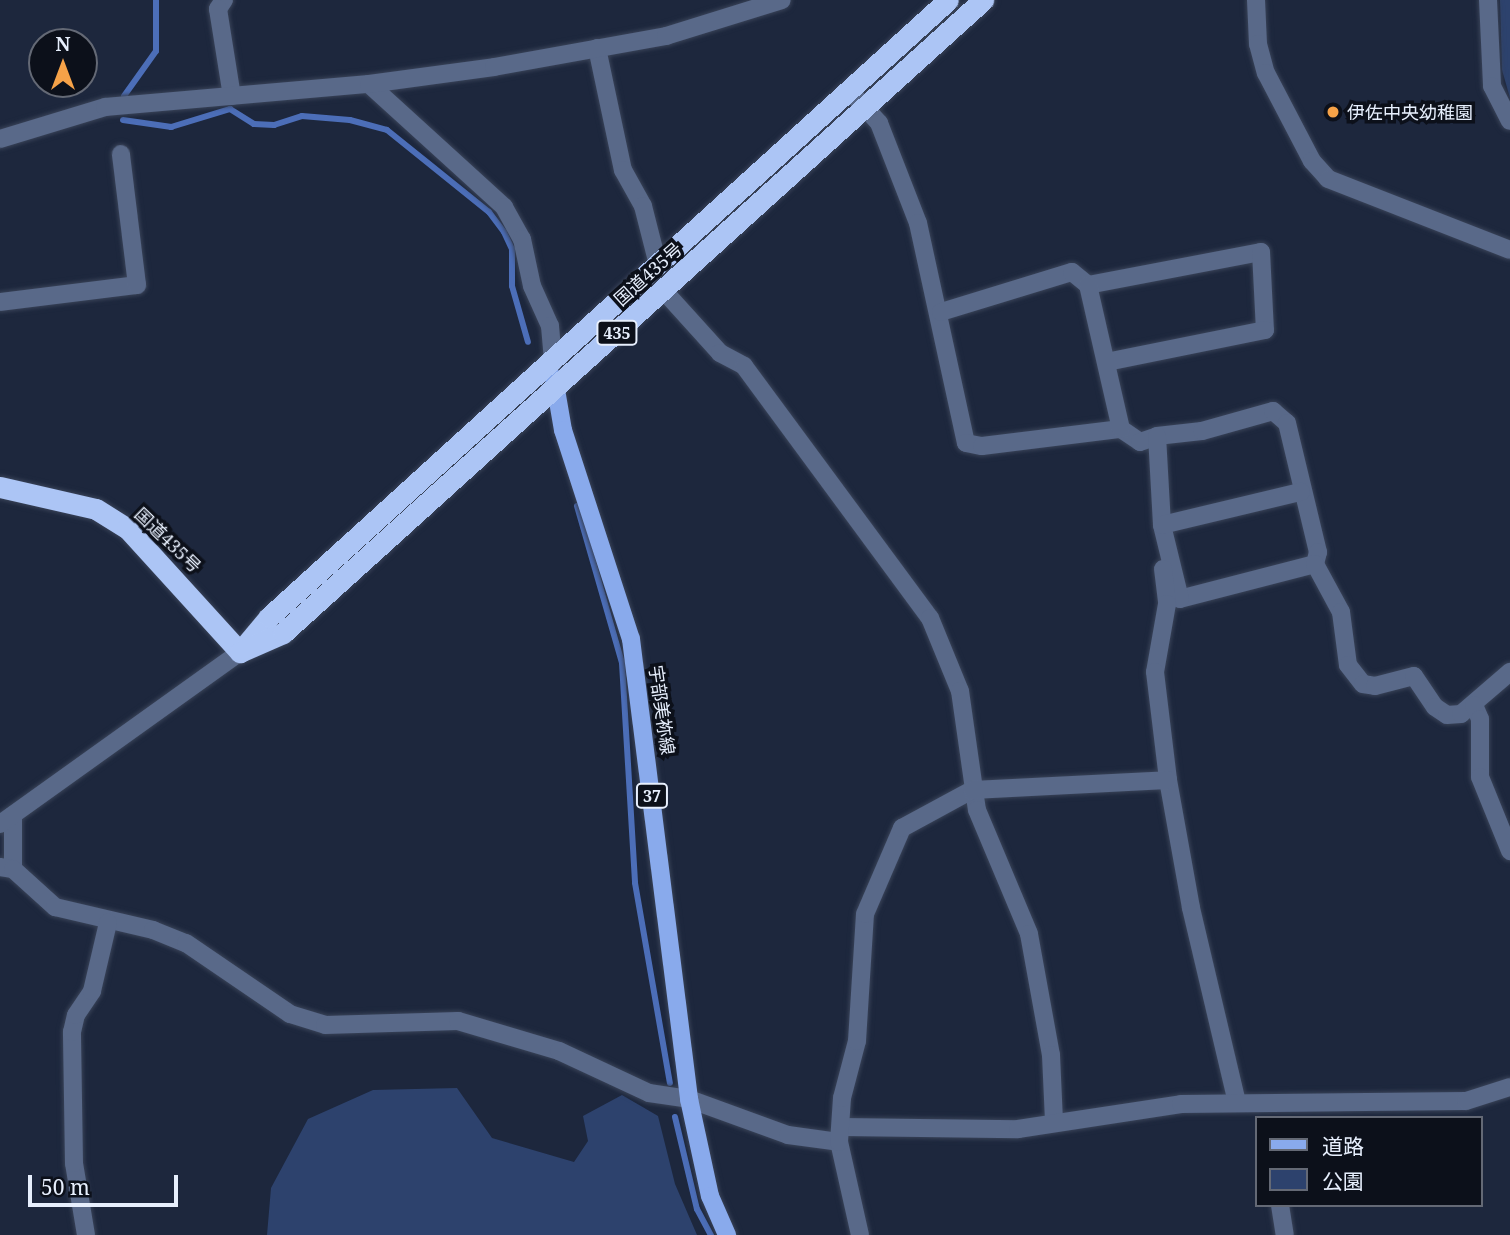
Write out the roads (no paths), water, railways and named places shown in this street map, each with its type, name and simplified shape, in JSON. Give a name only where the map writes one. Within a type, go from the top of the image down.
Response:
[{"type":"highway","name":"国道435号","points":[[240,652],[270,617],[553,363],[948,0]]},
{"type":"highway","name":"国道435号","points":[[240,652],[283,633],[983,0]]},
{"type":"highway","name":"国道435号","points":[[0,486],[96,509],[127,528],[240,652]]},
{"type":"main road","name":"宇部美祢線","points":[[553,363],[563,430],[631,639],[688,1099],[710,1196],[727,1235]]},
{"type":"street","points":[[224,0],[218,9],[232,96]]},
{"type":"street","points":[[0,139],[105,107],[369,84],[666,36],[782,0]]},
{"type":"street","points":[[1256,0],[1258,44],[1266,73],[1312,162],[1328,179],[1510,250]]},
{"type":"street","points":[[1488,0],[1492,86],[1510,121]]},
{"type":"street","points":[[597,48],[623,170],[643,206],[658,265]]},
{"type":"street","points":[[369,84],[504,207],[522,239],[537,301],[550,326],[553,363]]},
{"type":"street","points":[[849,90],[879,122],[918,223],[941,312],[966,443],[982,446],[1121,429],[1140,442],[1157,436],[1202,430],[1273,411],[1287,423],[1301,492],[1318,552],[1315,564],[1341,612],[1348,665],[1354,677],[1376,686],[1414,676],[1435,707],[1447,715],[1461,714],[1510,672]]},
{"type":"street","points":[[0,302],[136,285],[121,154]]},
{"type":"street","points":[[1088,285],[1261,252],[1265,330],[1107,362]]},
{"type":"street","points":[[941,312],[1072,272],[1088,285],[1121,429]]},
{"type":"street","points":[[664,291],[719,353],[744,366],[930,618],[960,691],[972,790],[1029,934],[1051,1055],[1054,1121]]},
{"type":"street","points":[[1157,436],[1161,525],[1180,599],[1315,564]]},
{"type":"street","points":[[1161,525],[1301,492]]},
{"type":"street","points":[[1168,552],[1162,564],[1167,604],[1155,672],[1168,780],[1191,908],[1237,1102]]},
{"type":"street","points":[[240,652],[7,820],[7,868],[55,907],[108,923],[153,930],[186,943],[290,1014],[325,1025],[458,1021],[559,1051],[649,1093],[688,1099],[788,1135],[1007,1129],[1181,1104],[1237,1102],[1261,1109],[1466,1101],[1510,1087]]},
{"type":"street","points":[[1474,705],[1480,719],[1480,777],[1510,851]]},
{"type":"street","points":[[860,1235],[840,1134],[842,1098],[857,1041],[861,938],[879,875],[902,828],[972,790],[1168,780]]},
{"type":"street","points":[[86,1235],[74,1163],[72,1032],[76,1015],[92,991],[108,923]]},
{"type":"street","points":[[1280,1207],[1285,1235]]},
{"type":"waterway","points":[[124,96],[156,51],[156,0]]},
{"type":"waterway","points":[[123,120],[171,127],[230,109],[254,124],[274,125],[302,116],[350,120],[387,130],[489,212],[504,232],[512,249],[512,286],[528,342]]},
{"type":"waterway","points":[[577,506],[622,663],[635,883],[670,1083]]},
{"type":"waterway","points":[[675,1117],[697,1209],[711,1235]]},
{"type":"place","name":"伊佐中央幼稚園","points":[[1333,112]]}]
